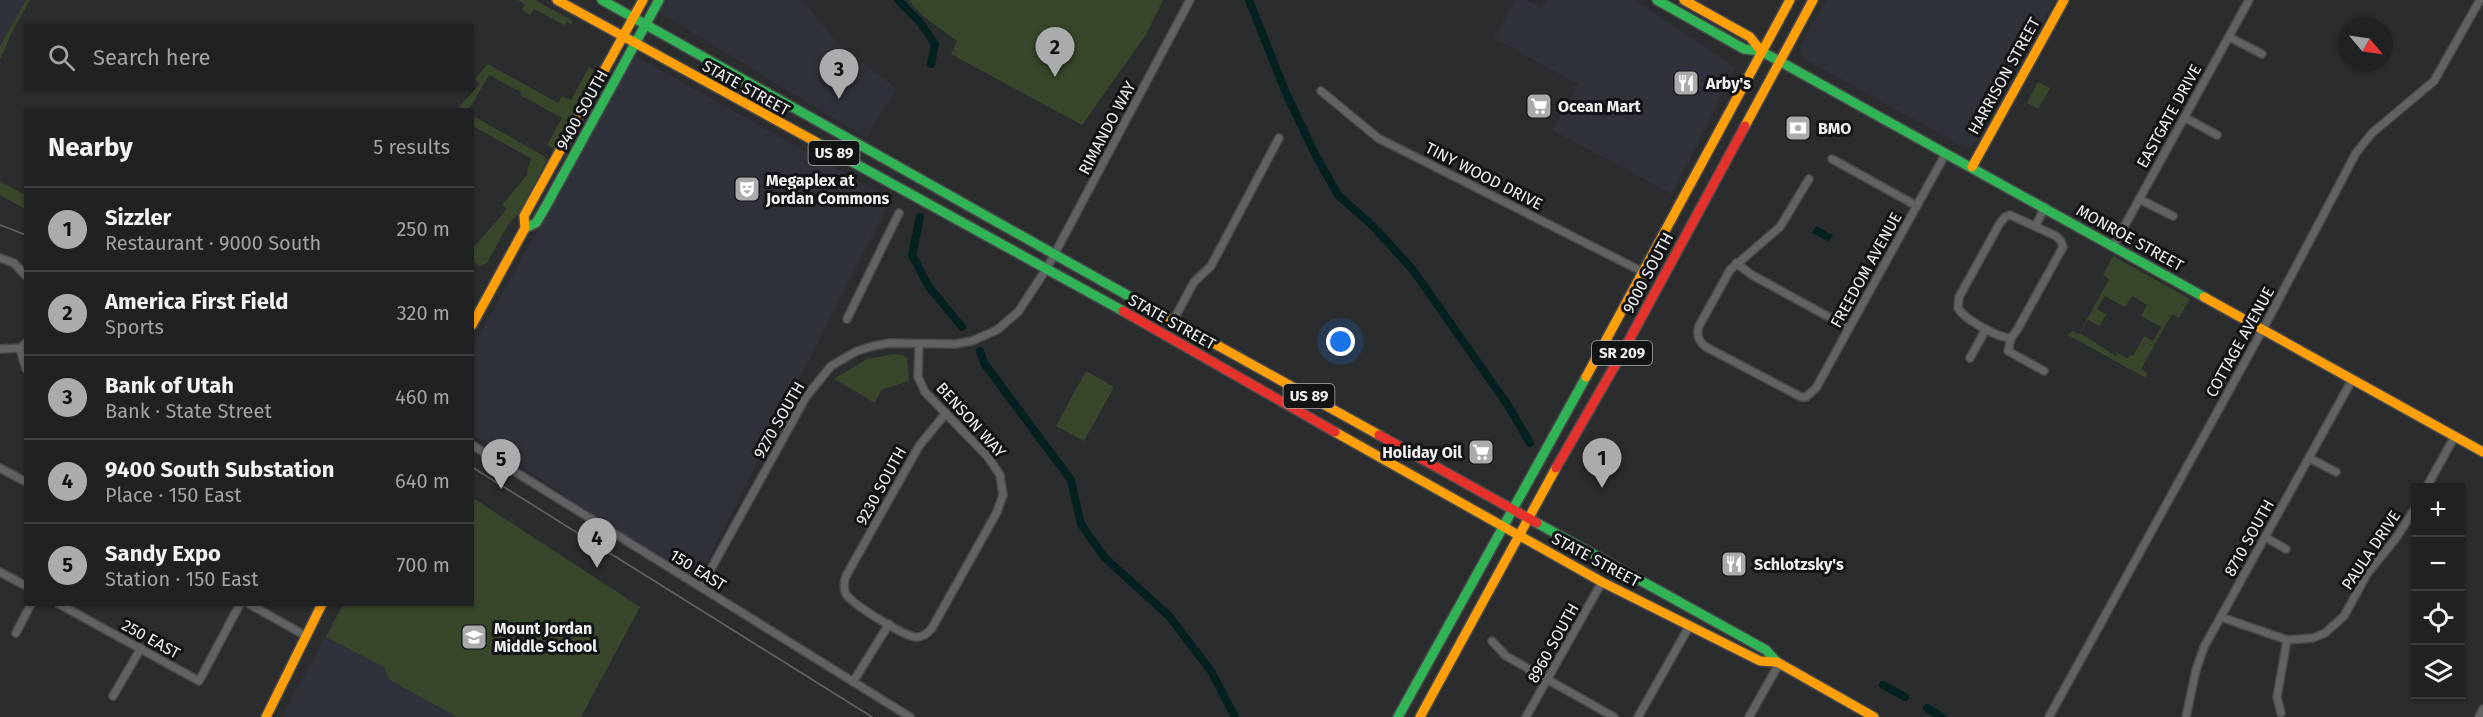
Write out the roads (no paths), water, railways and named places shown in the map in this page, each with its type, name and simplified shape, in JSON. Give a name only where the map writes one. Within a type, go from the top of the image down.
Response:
[{"type":"main road","name":"STATE STREET","points":[[557,0],[1047,268],[1602,582],[1760,661],[1778,663]]},
{"type":"main road","name":"STATE STREET","points":[[602,0],[1173,321],[1766,650],[1778,663],[1860,714],[1874,717]]},
{"type":"main road","name":"9400 SOUTH","points":[[474,321],[525,228],[524,216],[643,0]]},
{"type":"main road","name":"9400 SOUTH","points":[[525,228],[536,223],[546,206],[659,0]]},
{"type":"main road","name":"MONROE STREET","points":[[1657,0],[1744,49],[1761,51],[1780,61],[2483,452]]},
{"type":"main road","name":"MONROE STREET","points":[[1684,0],[1750,37],[1761,51]]},
{"type":"main road","name":"9000 SOUTH","points":[[1398,717],[1790,0]]},
{"type":"main road","name":"9000 SOUTH","points":[[1421,717],[1518,535],[1621,355],[1813,0]]},
{"type":"main road","name":"HARRISON STREET","points":[[1972,167],[2064,0]]},
{"type":"main road","points":[[266,717],[321,606]]},
{"type":"street","name":"RIMANDO WAY","points":[[1047,268],[1190,0]]},
{"type":"street","name":"EASTGATE DRIVE","points":[[2114,245],[2249,0]]},
{"type":"street","name":"COTTAGE AVENUE","points":[[2049,717],[2263,329],[2363,142],[2434,81],[2480,0]]},
{"type":"street","points":[[2229,37],[2262,54]]},
{"type":"street","name":"TINY WOOD DRIVE","points":[[1321,91],[1378,138],[1643,272]]},
{"type":"street","points":[[2184,117],[2217,135]]},
{"type":"street","points":[[1173,321],[1194,282],[1211,266],[1279,138]]},
{"type":"street","name":"FREEDOM AVENUE","points":[[1736,263],[1725,278],[1699,326],[1698,339],[1706,347],[1795,396],[1806,397],[1816,388],[1946,153]]},
{"type":"street","points":[[1832,159],[1917,206]]},
{"type":"street","points":[[1809,179],[1780,227],[1736,263],[1752,275],[1849,328]]},
{"type":"street","points":[[2139,198],[2173,216]]},
{"type":"street","points":[[2036,225],[2045,207]]},
{"type":"street","points":[[846,319],[899,213]]},
{"type":"street","points":[[2011,338],[2002,337],[1965,317],[1958,308],[1959,297],[2005,217],[2016,216],[2056,236],[2061,240],[2063,247],[2011,338],[2008,351],[2044,371]]},
{"type":"street","points":[[0,258],[14,263],[24,274]]},
{"type":"street","name":"9270 SOUTH","points":[[701,587],[806,397],[822,375],[843,358],[873,346],[890,343],[955,344],[972,341],[997,330],[1018,312],[1047,268]]},
{"type":"street","points":[[1970,358],[1986,328]]},
{"type":"street","name":"BENSON WAY","points":[[889,624],[911,636],[922,636],[932,627],[997,512],[1003,495],[1000,475],[995,465],[921,385],[918,369],[919,344]]},
{"type":"street","points":[[0,349],[23,345]]},
{"type":"street","name":"8710 SOUTH","points":[[2187,717],[2196,670],[2204,647],[2352,380]]},
{"type":"street","name":"9230 SOUTH","points":[[889,624],[847,596],[844,590],[846,576],[919,446],[946,413]]},
{"type":"street","points":[[2429,483],[2455,436]]},
{"type":"street","name":"150 EAST","points":[[474,446],[910,717]]},
{"type":"street","points":[[2309,458],[2336,472]]},
{"type":"street","points":[[0,468],[24,481]]},
{"type":"street","name":"PAULA DRIVE","points":[[2221,616],[2287,640],[2313,638],[2335,626],[2344,616],[2372,568],[2396,538],[2411,514]]},
{"type":"street","points":[[2265,537],[2286,549]]},
{"type":"street","points":[[0,572],[24,585]]},
{"type":"street","name":"8960 SOUTH","points":[[1526,717],[1602,582]]},
{"type":"street","points":[[16,633],[30,606]]},
{"type":"street","name":"250 EAST","points":[[63,606],[199,681],[239,606]]},
{"type":"street","points":[[253,606],[306,636]]},
{"type":"street","points":[[853,681],[889,624]]},
{"type":"street","points":[[1638,717],[1690,625]]},
{"type":"street","points":[[2281,713],[2277,697],[2287,640]]},
{"type":"street","points":[[1492,641],[1506,656],[1614,717]]},
{"type":"street","points":[[113,696],[141,648]]},
{"type":"street","points":[[1749,717],[1778,663]]},
{"type":"street","points":[[2479,717],[2483,710]]},
{"type":"water","points":[[1816,226],[1833,235],[1829,242],[1812,233]]},
{"type":"waterway","points":[[898,0],[919,21],[935,44],[931,64]]},
{"type":"waterway","points":[[1249,0],[1286,93],[1315,154],[1338,195],[1373,226],[1413,270],[1507,404],[1530,443]]},
{"type":"waterway","points":[[920,217],[912,255],[929,287],[962,327]]},
{"type":"waterway","points":[[980,351],[984,363],[1071,480],[1081,524],[1104,557],[1169,616],[1211,671],[1235,717]]},
{"type":"waterway","points":[[1883,685],[1905,697]]},
{"type":"waterway","points":[[1927,708],[1942,717]]},
{"type":"tram line","points":[[0,225],[24,234]]},
{"type":"tram line","points":[[474,468],[872,717]]},
{"type":"place","name":"America First Field","points":[[1055,77]]},
{"type":"place","name":"Arby's","points":[[1686,83]]},
{"type":"place","name":"Bank of Utah","points":[[839,99]]},
{"type":"place","name":"Ocean Mart","points":[[1539,106]]},
{"type":"place","name":"BMO","points":[[1798,128]]},
{"type":"place","name":"Megaplex at Jordan Commons","points":[[747,189]]},
{"type":"place","name":"Holiday Oil","points":[[1481,452]]},
{"type":"place","name":"Sizzler","points":[[1602,488]]},
{"type":"place","name":"Sandy Expo","points":[[501,489]]},
{"type":"place","name":"Schlotzsky's","points":[[1734,564]]},
{"type":"place","name":"9400 South Substation","points":[[597,568]]},
{"type":"place","name":"Mount Jordan Middle School","points":[[474,637]]}]
